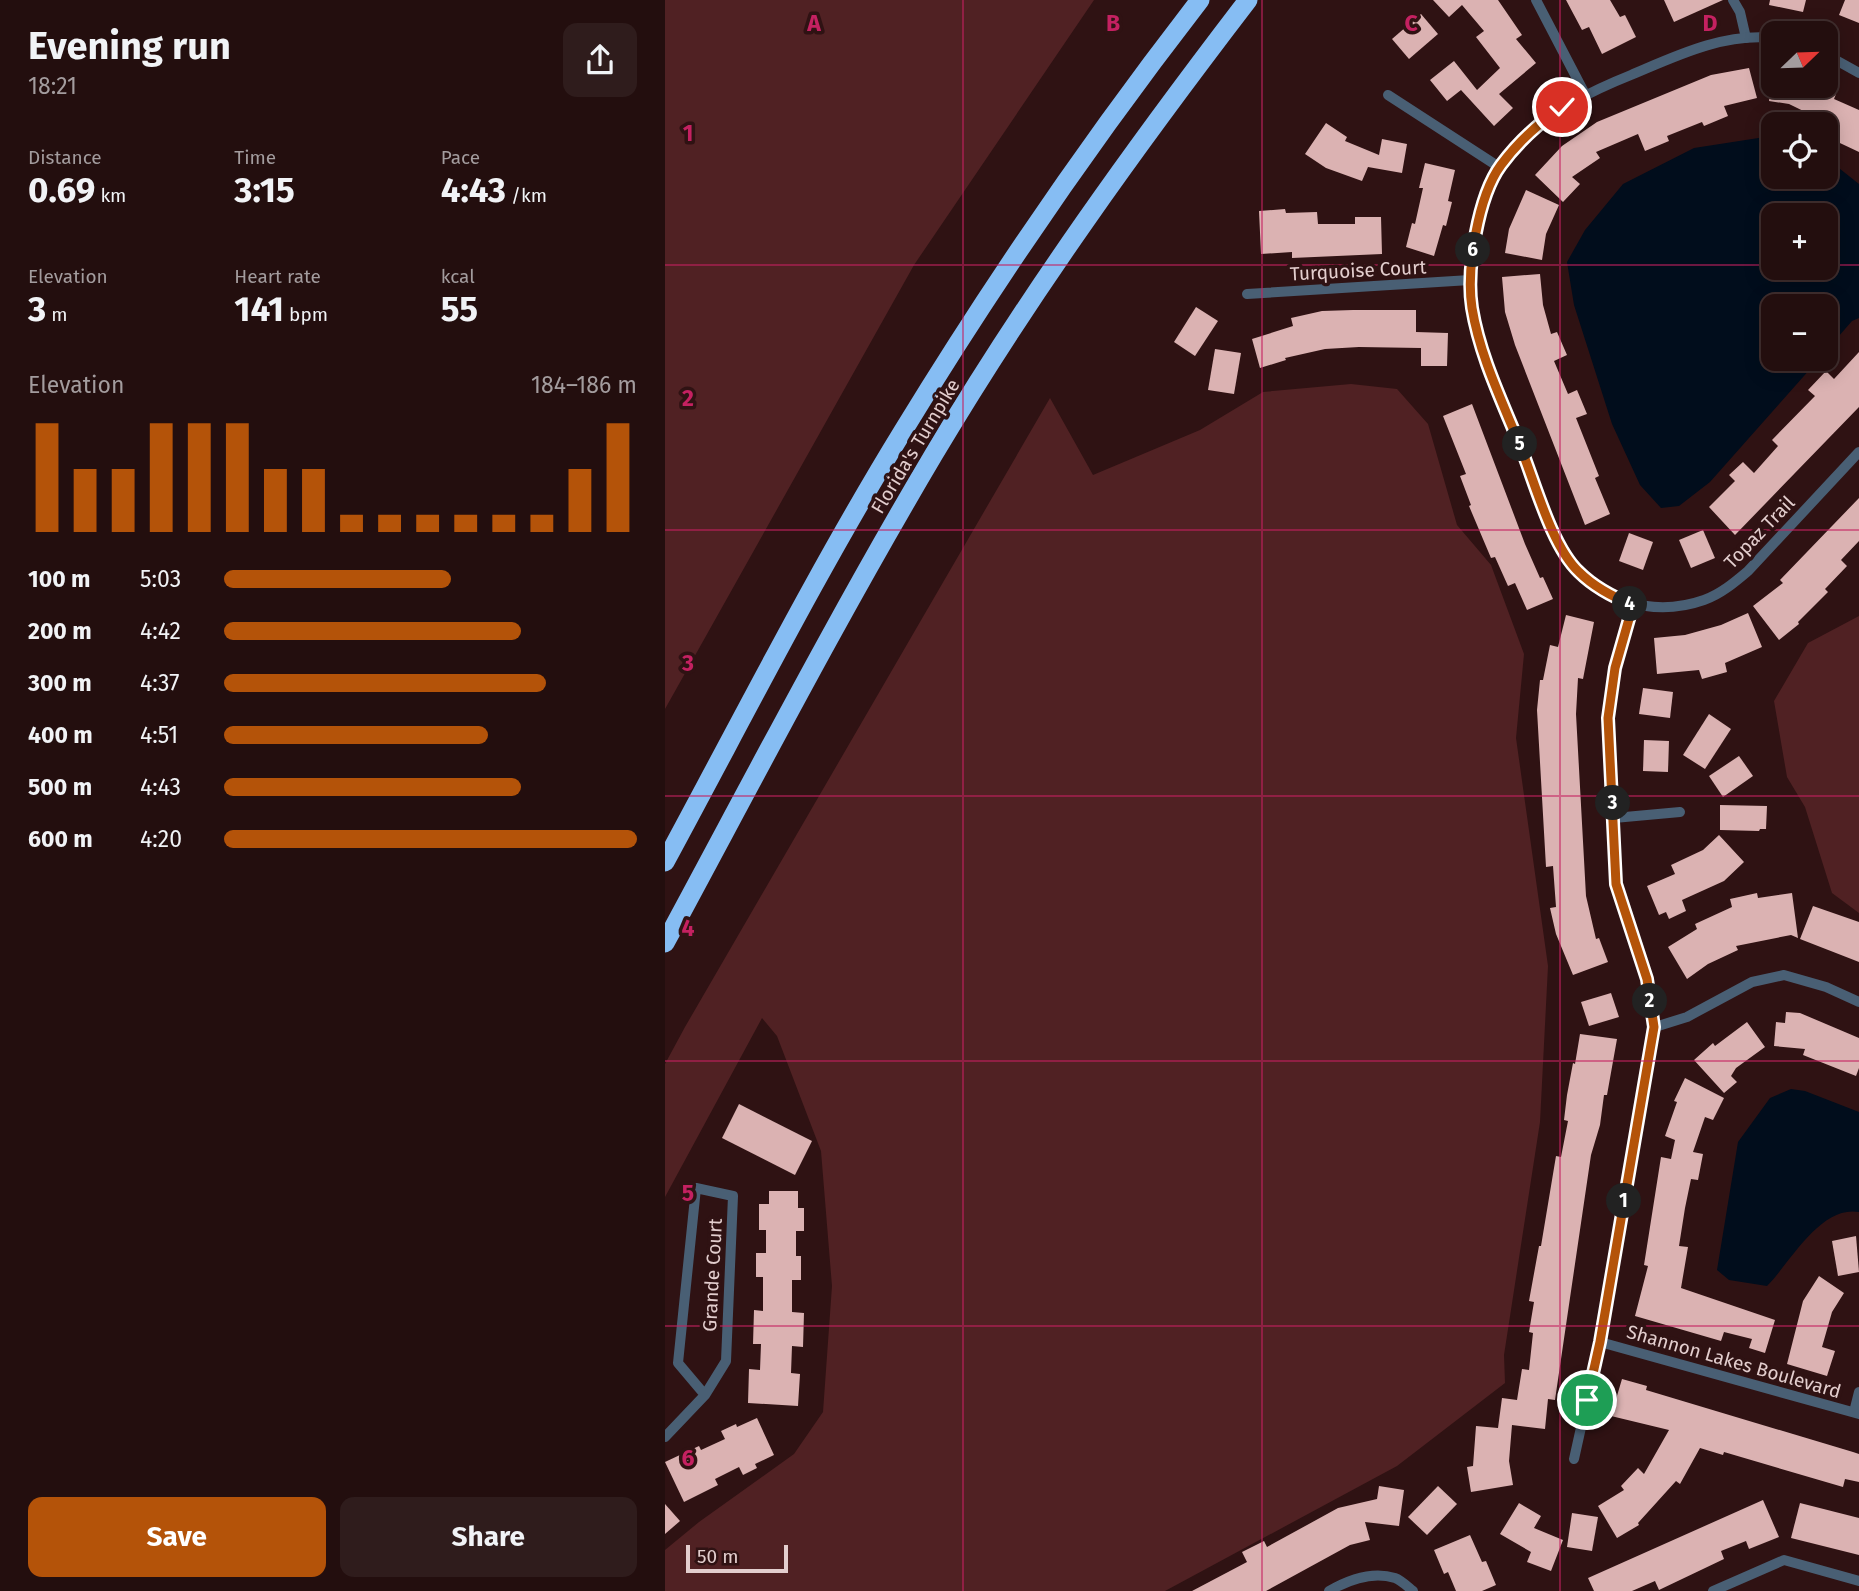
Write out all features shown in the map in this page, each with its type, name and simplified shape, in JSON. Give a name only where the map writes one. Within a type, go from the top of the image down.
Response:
[{"type":"highway","name":"Florida's Turnpike","points":[[665,862],[831,556],[903,432],[1059,191],[1200,0]]},
{"type":"highway","name":"Florida's Turnpike","points":[[665,943],[864,575],[936,452],[1091,213],[1248,0]]},
{"type":"street","points":[[1536,0],[1585,94]]},
{"type":"street","points":[[1733,0],[1740,12],[1746,38]]},
{"type":"street","name":"Topaz Trail","points":[[1761,38],[1746,38],[1701,47],[1585,94],[1536,126],[1499,167],[1477,225],[1470,280],[1472,307],[1484,354],[1558,542],[1577,571],[1611,596],[1633,605],[1650,607],[1687,604],[1704,600],[1724,590],[1748,571],[1859,452]]},
{"type":"street","points":[[1838,61],[1859,73]]},
{"type":"street","points":[[1388,95],[1499,167]]},
{"type":"street","name":"Turquoise Court","points":[[1247,294],[1470,280]]},
{"type":"street","points":[[1574,1459],[1600,1342],[1654,1027],[1647,979],[1616,884],[1608,718],[1615,668],[1633,605]]},
{"type":"street","points":[[1614,818],[1680,812]]},
{"type":"street","points":[[1654,1027],[1687,1017],[1752,982],[1784,975],[1826,987],[1859,1002]]},
{"type":"street","name":"Grande Court","points":[[665,1437],[705,1395],[726,1361],[733,1196],[697,1188],[678,1363],[705,1395]]},
{"type":"street","name":"Shannon Lakes Boulevard","points":[[1600,1342],[1856,1413]]},
{"type":"street","points":[[1856,1413],[1859,1392]]},
{"type":"street","points":[[1713,1591],[1784,1560],[1859,1581]]},
{"type":"street","points":[[1329,1591],[1343,1583],[1368,1576],[1397,1578],[1413,1591]]},
{"type":"shaded area","points":[[665,0],[1094,0],[914,265],[665,709]]},
{"type":"shaded area","points":[[1351,384],[1397,389],[1428,424],[1457,525],[1491,565],[1524,654],[1516,738],[1548,966],[1540,1122],[1504,1355],[1505,1383],[1397,1466],[1165,1591],[665,1591],[665,1550],[699,1522],[794,1454],[823,1412],[832,1286],[821,1151],[777,1036],[762,1018],[665,1197],[665,1064],[685,1027],[1050,398],[1093,475],[1200,430],[1263,392]]},
{"type":"shaded area","points":[[1859,616],[1859,913],[1832,893],[1805,807],[1787,777],[1774,701],[1808,643]]},
{"type":"water","points":[[1761,138],[1761,189],[1838,189],[1838,167],[1859,184],[1859,318],[1852,321],[1838,337],[1838,294],[1761,294],[1761,371],[1808,371],[1710,482],[1679,506],[1661,508],[1640,485],[1612,424],[1574,305],[1567,262],[1585,230],[1623,184],[1694,148]]},
{"type":"water","points":[[1791,1089],[1805,1091],[1859,1112],[1859,1212],[1845,1212],[1831,1217],[1819,1226],[1767,1286],[1729,1280],[1717,1270],[1738,1142],[1770,1098]]},
{"type":"building","points":[[1433,0],[1498,0],[1522,35],[1516,39],[1536,63],[1499,94],[1513,108],[1494,126],[1461,90],[1447,101],[1430,80],[1454,61],[1477,90],[1500,68],[1476,37],[1484,31],[1462,5],[1449,17]]},
{"type":"building","points":[[1566,0],[1610,0],[1620,17],[1625,15],[1636,37],[1602,54],[1589,27],[1582,30]]},
{"type":"building","points":[[1664,0],[1723,0],[1674,22]]},
{"type":"building","points":[[1770,0],[1806,0],[1803,12],[1769,5]]},
{"type":"building","points":[[1845,0],[1859,0],[1859,23],[1839,15]]},
{"type":"building","points":[[1421,14],[1438,34],[1409,59],[1392,39]]},
{"type":"building","points":[[1749,68],[1757,98],[1724,106],[1728,116],[1704,126],[1702,122],[1667,136],[1669,141],[1645,151],[1638,134],[1596,152],[1600,158],[1572,177],[1580,184],[1563,202],[1535,175],[1562,146],[1597,122],[1711,75]]},
{"type":"building","points":[[1769,98],[1834,98],[1859,110],[1859,152],[1838,142],[1838,112],[1805,112],[1789,104],[1769,101]]},
{"type":"building","points":[[1326,123],[1347,137],[1345,141],[1379,155],[1382,139],[1407,144],[1402,173],[1368,167],[1362,181],[1326,168],[1305,154]]},
{"type":"building","points":[[1425,163],[1455,170],[1448,201],[1452,202],[1434,256],[1406,247],[1412,223],[1415,224]]},
{"type":"building","points":[[1526,190],[1559,205],[1546,234],[1542,260],[1505,253],[1509,229]]},
{"type":"building","points":[[1285,209],[1286,213],[1317,212],[1318,224],[1355,224],[1355,217],[1381,217],[1382,254],[1292,258],[1292,252],[1261,254],[1259,211]]},
{"type":"building","points":[[1540,274],[1543,305],[1551,334],[1557,332],[1567,355],[1554,361],[1568,394],[1577,390],[1587,414],[1576,418],[1599,476],[1595,478],[1610,514],[1585,525],[1515,345],[1505,312],[1502,277]]},
{"type":"building","points":[[1196,307],[1218,321],[1195,356],[1174,342]]},
{"type":"building","points":[[1416,310],[1416,332],[1448,333],[1447,366],[1421,366],[1421,348],[1359,347],[1325,349],[1285,358],[1286,360],[1260,368],[1252,339],[1293,326],[1291,318],[1322,311]]},
{"type":"building","points":[[1215,349],[1241,353],[1234,394],[1208,390]]},
{"type":"building","points":[[1859,352],[1859,407],[1735,535],[1709,507],[1735,481],[1729,475],[1743,462],[1754,473],[1778,446],[1772,440],[1815,396],[1808,390],[1826,371],[1834,379]]},
{"type":"building","points":[[1472,404],[1525,544],[1553,599],[1527,610],[1515,583],[1508,586],[1495,557],[1491,558],[1469,506],[1471,505],[1460,476],[1466,474],[1443,416]]},
{"type":"building","points":[[1859,498],[1859,541],[1841,560],[1847,566],[1825,589],[1828,592],[1799,624],[1779,640],[1753,606],[1783,583],[1780,580]]},
{"type":"building","points":[[1703,530],[1715,558],[1691,568],[1679,540]]},
{"type":"building","points":[[1629,533],[1653,542],[1643,570],[1619,561]]},
{"type":"building","points":[[1748,613],[1762,647],[1725,663],[1727,672],[1702,679],[1699,670],[1657,674],[1654,638],[1685,635],[1721,625]]},
{"type":"building","points":[[1566,615],[1594,622],[1583,679],[1578,678],[1576,714],[1586,896],[1596,939],[1599,938],[1608,962],[1573,975],[1556,934],[1550,908],[1556,907],[1553,866],[1546,867],[1537,710],[1540,680],[1543,680],[1550,645],[1558,647]]},
{"type":"building","points":[[1643,688],[1673,692],[1670,718],[1639,714]]},
{"type":"building","points":[[1709,714],[1731,729],[1705,769],[1683,755]]},
{"type":"building","points":[[1644,740],[1669,741],[1668,772],[1643,771]]},
{"type":"building","points":[[1739,756],[1753,776],[1723,797],[1709,776]]},
{"type":"building","points":[[1720,805],[1767,806],[1766,829],[1720,830]]},
{"type":"building","points":[[1719,835],[1744,862],[1724,881],[1682,900],[1686,911],[1669,919],[1666,912],[1659,915],[1647,886],[1675,874],[1671,865],[1703,850]]},
{"type":"building","points":[[1757,893],[1758,898],[1792,893],[1798,938],[1791,935],[1736,946],[1738,950],[1708,964],[1687,979],[1668,947],[1697,929],[1695,924],[1732,907],[1730,899]]},
{"type":"building","points":[[1813,906],[1859,922],[1859,962],[1800,939]]},
{"type":"building","points":[[1611,993],[1619,1017],[1589,1026],[1581,1002]]},
{"type":"building","points":[[1786,1012],[1800,1013],[1859,1038],[1859,1068],[1856,1076],[1803,1055],[1805,1049],[1774,1046],[1776,1022],[1785,1023]]},
{"type":"building","points":[[1747,1022],[1765,1047],[1736,1068],[1731,1076],[1737,1082],[1724,1093],[1694,1060],[1713,1043],[1715,1046]]},
{"type":"building","points":[[1580,1034],[1617,1039],[1607,1095],[1604,1095],[1600,1125],[1591,1155],[1555,1400],[1548,1399],[1545,1429],[1512,1425],[1509,1461],[1513,1485],[1471,1492],[1467,1467],[1473,1466],[1476,1426],[1498,1428],[1502,1398],[1517,1400],[1522,1369],[1529,1370],[1533,1333],[1529,1332],[1534,1302],[1529,1301],[1556,1156],[1561,1157],[1568,1121],[1564,1120],[1567,1095]]},
{"type":"building","points":[[1685,1078],[1724,1098],[1713,1120],[1705,1117],[1693,1152],[1703,1154],[1698,1180],[1691,1179],[1685,1208],[1679,1246],[1688,1247],[1681,1288],[1775,1320],[1765,1353],[1749,1348],[1752,1339],[1724,1332],[1721,1341],[1635,1316],[1648,1266],[1644,1265],[1661,1157],[1671,1159],[1675,1140],[1665,1136],[1677,1102],[1674,1101]]},
{"type":"building","points":[[739,1104],[812,1141],[795,1175],[722,1138]]},
{"type":"building","points":[[769,1191],[798,1191],[798,1208],[804,1208],[804,1231],[796,1231],[796,1256],[801,1256],[801,1280],[792,1280],[792,1312],[804,1313],[803,1347],[792,1346],[791,1373],[800,1374],[798,1406],[748,1403],[749,1369],[760,1370],[761,1344],[753,1344],[754,1310],[763,1311],[763,1277],[756,1277],[756,1253],[766,1253],[766,1230],[759,1230],[759,1204],[769,1204]]},
{"type":"building","points":[[1856,1236],[1859,1272],[1838,1276],[1832,1241]]},
{"type":"building","points":[[1819,1276],[1844,1293],[1832,1312],[1822,1347],[1835,1351],[1827,1376],[1787,1364],[1803,1301]]},
{"type":"building","points":[[1622,1379],[1647,1386],[1646,1390],[1859,1454],[1859,1482],[1845,1479],[1843,1487],[1724,1452],[1723,1455],[1700,1448],[1680,1484],[1676,1481],[1639,1525],[1617,1538],[1598,1506],[1624,1490],[1621,1486],[1638,1468],[1644,1474],[1669,1430],[1611,1416]]},
{"type":"building","points":[[757,1418],[774,1455],[755,1464],[757,1468],[743,1475],[739,1467],[715,1479],[718,1485],[684,1502],[665,1462],[699,1446],[701,1450],[725,1439],[721,1431]]},
{"type":"building","points":[[1379,1486],[1404,1490],[1399,1526],[1365,1522],[1370,1540],[1350,1545],[1266,1591],[1192,1591],[1247,1562],[1242,1552],[1264,1541],[1267,1547],[1338,1508],[1377,1499]]},
{"type":"building","points":[[1438,1486],[1457,1504],[1427,1535],[1408,1517]]},
{"type":"building","points":[[1763,1500],[1779,1537],[1749,1549],[1746,1541],[1721,1551],[1724,1559],[1659,1590],[1655,1581],[1632,1591],[1594,1591],[1588,1578]]},
{"type":"building","points":[[1519,1503],[1541,1516],[1534,1528],[1563,1540],[1551,1571],[1527,1562],[1531,1552],[1500,1534]]},
{"type":"building","points":[[1800,1503],[1859,1518],[1859,1555],[1791,1538]]},
{"type":"building","points":[[665,1504],[680,1521],[665,1534]]},
{"type":"building","points":[[1572,1513],[1598,1517],[1592,1551],[1567,1547]]},
{"type":"building","points":[[1470,1535],[1482,1562],[1486,1561],[1496,1585],[1482,1591],[1456,1591],[1448,1572],[1444,1574],[1434,1550]]},
{"type":"route","points":[[1562,107],[1536,126],[1499,167],[1477,225],[1470,280],[1472,307],[1484,354],[1558,542],[1577,571],[1611,596],[1633,605],[1615,668],[1608,718],[1616,884],[1647,979],[1654,1027],[1600,1342],[1587,1400]]}]
